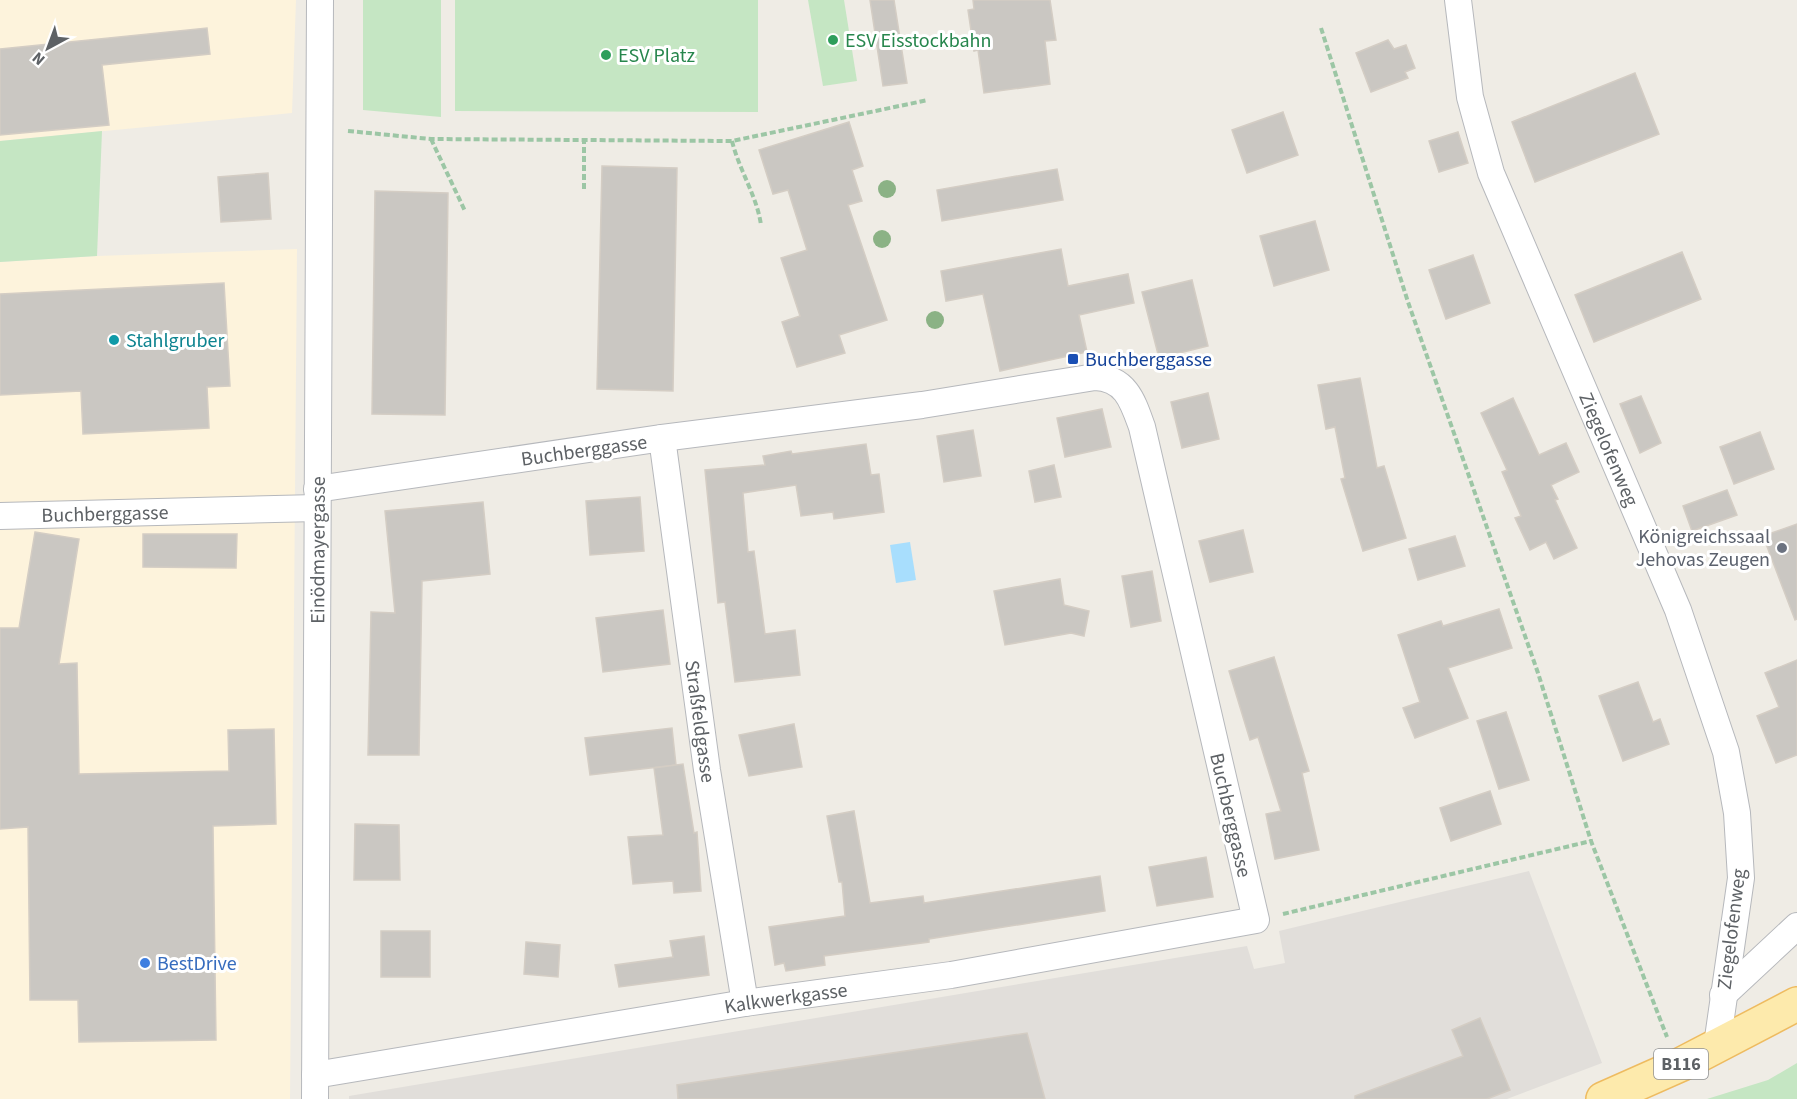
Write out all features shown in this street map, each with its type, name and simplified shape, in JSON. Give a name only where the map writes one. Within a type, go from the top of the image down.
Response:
[{"type":"main road","name":"B116","points":[[1603,1099],[1682,1064],[1797,1004]]},
{"type":"street","name":"Einödmayergasse","points":[[315,1087],[320,0]]},
{"type":"street","name":"Ziegelofenweg","points":[[1458,0],[1470,97],[1491,173],[1678,610],[1726,752],[1737,813],[1741,878],[1717,1045]]},
{"type":"street","name":"Buchberggasse","points":[[0,516],[317,499],[662,438],[922,405],[1095,377],[1112,379],[1125,389],[1142,427],[1256,920]]},
{"type":"street","name":"Straßfeldgasse","points":[[662,438],[707,770],[745,1004]]},
{"type":"street","name":"Kalkwerkgasse","points":[[315,1087],[745,1004],[951,975],[1256,920]]},
{"type":"street","points":[[1723,995],[1797,926]]},
{"type":"path","points":[[1321,28],[1408,302],[1538,673],[1591,841],[1664,1030],[1682,1064]]},
{"type":"path","points":[[320,128],[431,139],[732,141],[928,100]]},
{"type":"path","points":[[431,139],[465,211]]},
{"type":"path","points":[[584,140],[584,189]]},
{"type":"path","points":[[732,141],[759,213],[761,225]]},
{"type":"path","points":[[1256,920],[1591,841]]},
{"type":"shaded area","points":[[0,0],[296,0],[292,113],[0,141]]},
{"type":"shaded area","points":[[297,249],[290,1099],[0,1099],[0,262]]},
{"type":"shaded area","points":[[1529,871],[1602,1063],[1507,1099],[349,1099],[349,1096],[1247,946],[1254,969],[1285,963],[1279,931]]},
{"type":"green space","points":[[363,0],[441,0],[441,117],[363,110]]},
{"type":"green space","name":"ESV Platz","points":[[455,0],[758,0],[758,112],[455,111]]},
{"type":"green space","name":"ESV Eisstockbahn","points":[[808,0],[844,0],[857,81],[823,86]]},
{"type":"green space","points":[[102,131],[97,256],[0,262],[0,141]]},
{"type":"green space","points":[[1797,1063],[1797,1099],[1707,1099],[1768,1080]]},
{"type":"water","points":[[910,542],[916,580],[896,583],[890,545]]},
{"type":"building","points":[[870,0],[894,0],[907,83],[883,86]]},
{"type":"building","points":[[973,0],[1050,0],[1056,40],[1045,41],[1050,84],[984,93],[978,50],[974,51],[968,10],[974,9]]},
{"type":"building","points":[[207,28],[210,54],[102,65],[109,125],[0,135],[0,49]]},
{"type":"building","points":[[1388,40],[1394,49],[1406,45],[1415,68],[1405,72],[1408,78],[1371,92],[1356,53]]},
{"type":"building","points":[[1635,73],[1659,134],[1535,182],[1512,122]]},
{"type":"building","points":[[1283,112],[1298,155],[1247,173],[1232,130]]},
{"type":"building","points":[[849,122],[863,166],[852,170],[862,201],[848,205],[887,320],[839,335],[845,353],[797,367],[782,322],[800,316],[781,258],[807,250],[788,190],[773,194],[759,150]]},
{"type":"building","points":[[1458,132],[1468,163],[1439,172],[1429,141]]},
{"type":"building","points":[[602,166],[677,168],[673,391],[597,389]]},
{"type":"building","points":[[1057,169],[1063,200],[942,221],[937,190]]},
{"type":"building","points":[[268,173],[271,219],[221,222],[218,177]]},
{"type":"building","points":[[375,191],[448,193],[445,415],[372,414]]},
{"type":"building","points":[[1315,221],[1329,270],[1274,286],[1260,236]]},
{"type":"building","points":[[1061,249],[1068,286],[1128,274],[1134,303],[1079,315],[1087,352],[1000,371],[983,294],[946,301],[941,271]]},
{"type":"building","points":[[1682,252],[1701,299],[1594,342],[1575,295]]},
{"type":"building","points":[[1473,255],[1490,303],[1446,319],[1429,270]]},
{"type":"building","points":[[1192,280],[1208,346],[1159,358],[1142,292]]},
{"type":"building","name":"Stahlgruber","points":[[224,283],[230,386],[207,387],[209,428],[83,434],[81,391],[0,395],[0,294]]},
{"type":"building","points":[[1360,378],[1377,468],[1384,466],[1406,538],[1363,551],[1341,479],[1345,478],[1335,427],[1326,429],[1318,385]]},
{"type":"building","points":[[1208,393],[1219,439],[1182,448],[1171,402]]},
{"type":"building","points":[[1641,396],[1661,443],[1640,453],[1620,404]]},
{"type":"building","points":[[1513,398],[1539,455],[1566,443],[1579,472],[1551,485],[1558,499],[1555,500],[1577,548],[1554,559],[1546,542],[1530,550],[1515,518],[1521,516],[1502,472],[1507,470],[1481,413]]},
{"type":"building","points":[[1102,409],[1111,447],[1065,457],[1057,418]]},
{"type":"building","points":[[973,430],[981,476],[944,482],[937,436]]},
{"type":"building","points":[[1760,432],[1774,469],[1734,484],[1720,447]]},
{"type":"building","points":[[866,444],[871,475],[879,474],[884,512],[834,519],[833,512],[801,516],[796,485],[743,493],[748,552],[754,551],[765,634],[795,630],[800,675],[735,682],[725,602],[718,603],[705,470],[765,465],[763,456],[791,451],[792,454]]},
{"type":"building","points":[[1054,465],[1061,497],[1035,502],[1029,471]]},
{"type":"building","points":[[1727,490],[1737,515],[1692,531],[1683,506]]},
{"type":"building","points":[[640,497],[644,551],[590,555],[586,501]]},
{"type":"building","points":[[483,502],[490,574],[422,581],[419,755],[368,755],[371,612],[395,613],[385,511]]},
{"type":"building","name":"Königreichssaal Jehovas Zeugen","points":[[1797,524],[1797,619],[1795,620],[1763,536]]},
{"type":"building","points":[[1243,530],[1253,572],[1210,582],[1199,541]]},
{"type":"building","points":[[35,532],[79,539],[59,664],[77,663],[79,774],[229,771],[228,730],[274,729],[276,824],[213,826],[216,1040],[79,1042],[78,1000],[30,1000],[28,827],[0,829],[0,628],[19,628]]},
{"type":"building","points":[[143,534],[237,534],[236,568],[143,567]]},
{"type":"building","points":[[1455,536],[1465,566],[1418,580],[1409,549]]},
{"type":"building","points":[[1152,571],[1161,621],[1131,627],[1122,576]]},
{"type":"building","points":[[1060,579],[1064,605],[1089,611],[1084,636],[1071,633],[1005,645],[994,591]]},
{"type":"building","points":[[1499,609],[1512,648],[1448,668],[1468,718],[1415,738],[1403,708],[1420,702],[1398,635],[1441,621],[1443,626]]},
{"type":"building","points":[[663,610],[670,664],[603,672],[596,618]]},
{"type":"building","points":[[1274,657],[1309,771],[1302,773],[1319,850],[1275,859],[1266,814],[1281,811],[1258,737],[1250,740],[1229,671]]},
{"type":"building","points":[[1797,660],[1797,755],[1776,763],[1757,716],[1779,707],[1765,673]]},
{"type":"building","points":[[1638,682],[1653,722],[1660,719],[1669,744],[1623,761],[1599,696]]},
{"type":"building","points":[[1506,712],[1529,780],[1499,789],[1477,721]]},
{"type":"building","points":[[794,724],[802,767],[749,776],[739,735]]},
{"type":"building","points":[[672,728],[676,765],[590,775],[585,738]]},
{"type":"building","points":[[683,764],[694,833],[697,832],[701,891],[674,893],[673,881],[633,884],[628,837],[663,835],[654,768]]},
{"type":"building","points":[[1490,791],[1501,824],[1451,841],[1440,808]]},
{"type":"building","points":[[854,811],[870,903],[923,896],[924,903],[1100,876],[1105,911],[929,939],[929,942],[824,956],[825,965],[786,971],[784,963],[775,965],[769,927],[845,916],[842,882],[839,882],[827,816]]},
{"type":"building","points":[[355,824],[399,825],[400,880],[354,880]]},
{"type":"building","points":[[1206,857],[1213,897],[1157,906],[1149,867]]},
{"type":"building","points":[[381,931],[430,931],[430,977],[381,977]]},
{"type":"building","points":[[704,936],[709,975],[619,987],[615,965],[673,957],[670,941]]},
{"type":"building","points":[[526,942],[560,945],[558,977],[524,974]]},
{"type":"building","points":[[1480,1018],[1510,1090],[1487,1099],[1355,1099],[1355,1096],[1463,1056],[1452,1030]]},
{"type":"building","points":[[1027,1033],[1045,1099],[678,1099],[677,1085]]},
{"type":"place","name":"ESV Eisstockbahn","points":[[833,40]]},
{"type":"place","name":"ESV Platz","points":[[606,55]]},
{"type":"place","name":"Stahlgruber","points":[[114,340]]},
{"type":"place","name":"Buchberggasse","points":[[1073,359]]},
{"type":"place","name":"Königreichssaal Jehovas Zeugen","points":[[1782,548]]},
{"type":"place","name":"BestDrive","points":[[145,963]]}]
